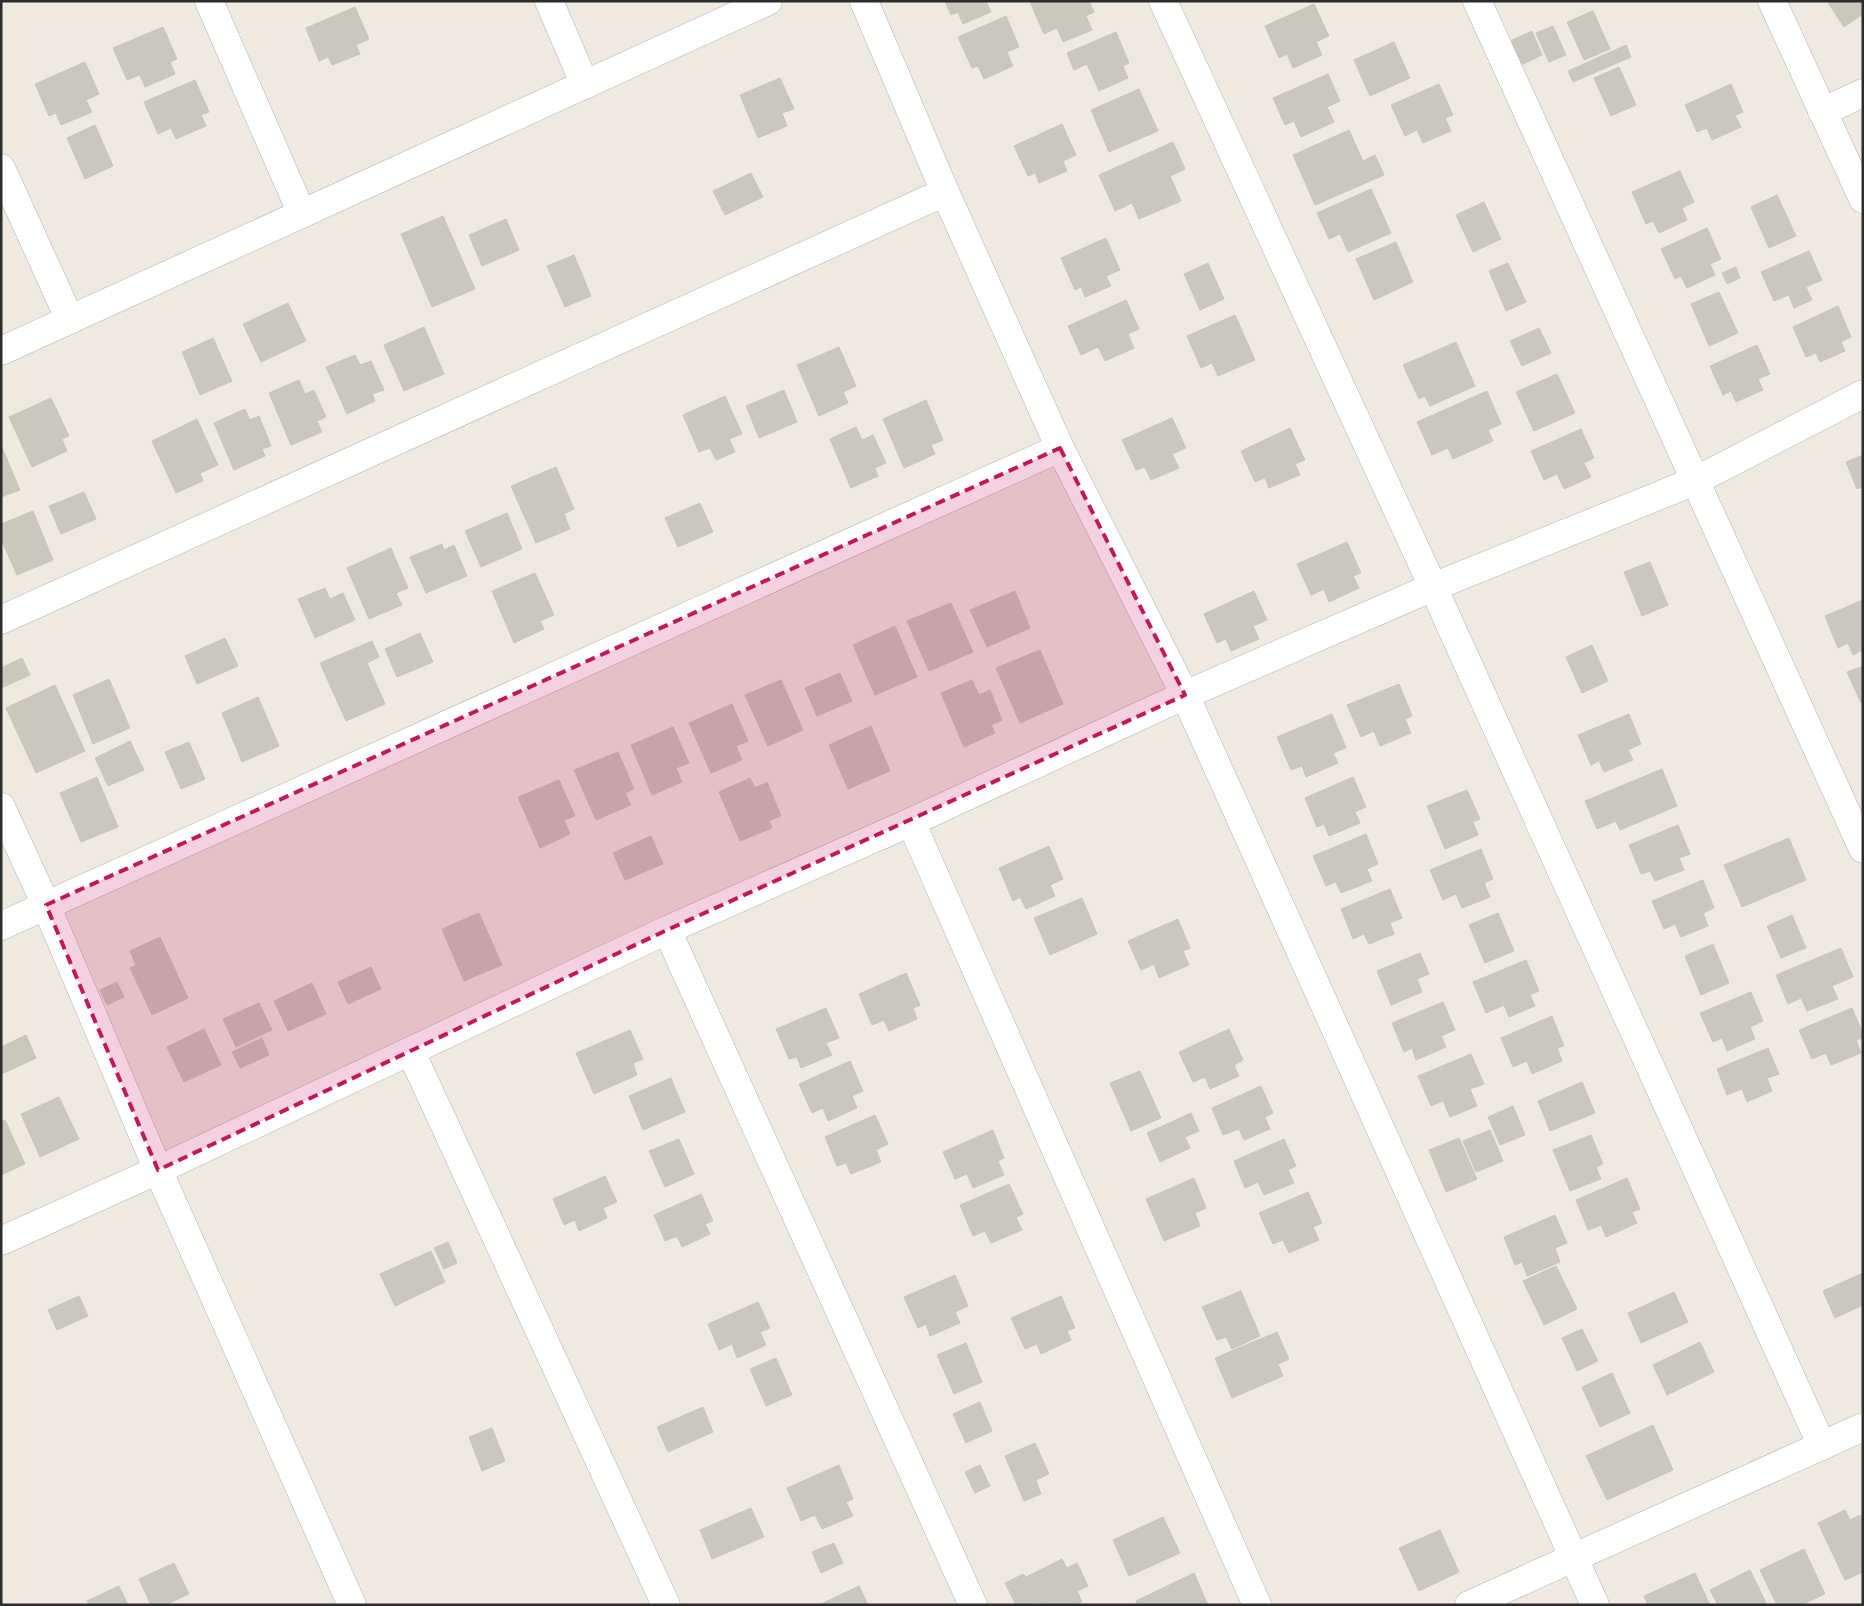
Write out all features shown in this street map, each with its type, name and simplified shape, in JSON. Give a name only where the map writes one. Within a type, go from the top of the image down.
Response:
[{"type":"street","points":[[209,1],[302,214]]},
{"type":"street","points":[[549,1],[586,84]]},
{"type":"street","points":[[1,351],[768,1]]},
{"type":"street","points":[[864,1],[945,192],[1060,448],[1184,695],[1595,1605]]},
{"type":"street","points":[[1163,1],[1433,587],[1822,1446]]},
{"type":"street","points":[[1477,1],[1863,849]]},
{"type":"street","points":[[1772,1],[1863,199]]},
{"type":"street","points":[[1822,112],[1863,93]]},
{"type":"street","points":[[1,168],[70,320]]},
{"type":"street","points":[[1,620],[945,192]]},
{"type":"street","points":[[1,1241],[411,1052],[667,930],[911,822],[1184,695],[1433,587],[1695,481],[1863,394]]},
{"type":"street","points":[[1,926],[1060,448]]},
{"type":"street","points":[[1,807],[46,905],[158,1170],[352,1605]]},
{"type":"street","points":[[911,822],[1257,1605]]},
{"type":"street","points":[[667,930],[973,1605]]},
{"type":"street","points":[[411,1052],[666,1605]]},
{"type":"street","points":[[1469,1605],[1863,1427]]},
{"type":"highlighted area","points":[[1060,448],[1185,695],[667,930],[158,1170],[46,905]]},
{"type":"building","points":[[945,1],[986,1],[991,12],[963,24],[958,12],[951,15]]},
{"type":"building","points":[[1089,1],[1094,12],[1086,16],[1092,30],[1063,42],[1057,28],[1044,34],[1030,2]]},
{"type":"building","points":[[1827,1],[1863,1],[1863,14],[1844,27]]},
{"type":"building","points":[[1314,4],[1329,36],[1316,42],[1322,55],[1293,68],[1287,54],[1279,58],[1265,26]]},
{"type":"building","points":[[355,7],[369,39],[356,45],[360,54],[332,65],[328,57],[319,61],[306,28]]},
{"type":"building","points":[[1593,11],[1610,49],[1584,60],[1567,22]]},
{"type":"building","points":[[1006,16],[1019,47],[1007,52],[1013,66],[984,79],[978,66],[972,68],[958,37]]},
{"type":"building","points":[[1553,26],[1566,55],[1549,62],[1536,33]]},
{"type":"building","points":[[163,27],[177,59],[170,62],[175,74],[145,87],[140,75],[127,80],[113,48]]},
{"type":"building","points":[[1532,31],[1542,55],[1521,65],[1510,41]]},
{"type":"building","points":[[1116,32],[1129,63],[1123,66],[1128,78],[1099,91],[1087,64],[1074,70],[1067,53]]},
{"type":"building","points":[[1394,42],[1410,78],[1370,96],[1354,60]]},
{"type":"building","points":[[1626,45],[1631,57],[1573,82],[1568,71]]},
{"type":"building","points":[[85,62],[99,94],[86,100],[92,112],[61,125],[56,113],[49,116],[35,84]]},
{"type":"building","points":[[1619,67],[1636,105],[1611,116],[1594,78]]},
{"type":"building","points":[[1328,74],[1340,101],[1327,107],[1334,122],[1301,137],[1294,121],[1285,125],[1273,98]]},
{"type":"building","points":[[780,78],[794,109],[782,113],[787,126],[758,138],[740,95]]},
{"type":"building","points":[[195,80],[209,112],[201,115],[206,126],[176,139],[171,128],[158,134],[144,102]]},
{"type":"building","points":[[1439,84],[1453,115],[1445,118],[1451,131],[1423,143],[1417,130],[1405,136],[1391,105]]},
{"type":"building","points":[[1731,84],[1743,112],[1735,115],[1741,127],[1712,140],[1707,128],[1697,132],[1685,105]]},
{"type":"building","points":[[1139,89],[1158,131],[1109,152],[1091,110]]},
{"type":"building","points":[[1062,124],[1076,155],[1063,161],[1067,171],[1039,183],[1035,173],[1028,176],[1014,146]]},
{"type":"building","points":[[95,125],[113,166],[85,179],[67,138]]},
{"type":"building","points":[[1349,130],[1363,161],[1375,155],[1384,175],[1315,205],[1293,155]]},
{"type":"building","points":[[1173,142],[1185,169],[1170,176],[1181,201],[1139,219],[1132,203],[1115,211],[1099,175]]},
{"type":"building","points":[[1680,171],[1694,202],[1682,208],[1687,220],[1659,233],[1653,221],[1646,224],[1632,192]]},
{"type":"building","points":[[751,173],[763,197],[725,215],[713,191]]},
{"type":"building","points":[[1371,189],[1391,233],[1348,252],[1340,234],[1329,239],[1317,213]]},
{"type":"building","points":[[1777,195],[1796,236],[1769,248],[1751,207]]},
{"type":"building","points":[[1484,202],[1501,239],[1473,252],[1456,215]]},
{"type":"building","points":[[443,216],[475,289],[432,307],[401,234]]},
{"type":"building","points":[[506,219],[519,250],[482,266],[469,235]]},
{"type":"building","points":[[1707,228],[1721,259],[1710,264],[1715,275],[1687,288],[1681,276],[1675,279],[1661,249]]},
{"type":"building","points":[[1106,238],[1120,270],[1106,276],[1111,286],[1085,297],[1081,287],[1075,290],[1061,258]]},
{"type":"building","points":[[1396,242],[1413,282],[1374,300],[1356,259]]},
{"type":"building","points":[[1809,251],[1822,280],[1806,287],[1812,300],[1794,308],[1789,295],[1774,301],[1761,272]]},
{"type":"building","points":[[574,255],[591,296],[565,307],[547,266]]},
{"type":"building","points":[[1208,263],[1224,299],[1200,310],[1184,274]]},
{"type":"building","points":[[1508,263],[1526,302],[1506,311],[1489,271]]},
{"type":"building","points":[[1736,267],[1740,278],[1727,284],[1722,273]]},
{"type":"building","points":[[1719,292],[1738,333],[1709,346],[1691,304]]},
{"type":"building","points":[[1126,300],[1139,329],[1128,334],[1134,348],[1105,361],[1098,347],[1081,355],[1068,326]]},
{"type":"building","points":[[288,303],[306,341],[261,362],[243,324]]},
{"type":"building","points":[[1838,306],[1851,337],[1841,342],[1845,351],[1820,362],[1816,353],[1806,357],[1793,327]]},
{"type":"building","points":[[1235,315],[1255,360],[1218,376],[1212,363],[1201,368],[1187,336]]},
{"type":"building","points":[[424,327],[444,374],[404,391],[384,345]]},
{"type":"building","points":[[1539,328],[1551,353],[1522,366],[1510,341]]},
{"type":"building","points":[[213,338],[232,381],[200,395],[182,352]]},
{"type":"building","points":[[1456,342],[1475,386],[1430,406],[1425,396],[1419,399],[1403,365]]},
{"type":"building","points":[[1757,345],[1770,374],[1758,379],[1763,390],[1736,402],[1731,391],[1723,395],[1710,366]]},
{"type":"building","points":[[839,347],[856,386],[843,392],[848,403],[819,416],[797,365]]},
{"type":"building","points":[[355,355],[360,365],[371,361],[384,390],[372,394],[375,401],[347,414],[326,367]]},
{"type":"building","points":[[1557,374],[1575,413],[1534,431],[1516,392]]},
{"type":"building","points":[[299,380],[305,394],[314,390],[326,417],[317,421],[322,432],[291,445],[269,393]]},
{"type":"building","points":[[784,390],[797,422],[759,438],[746,406]]},
{"type":"building","points":[[1487,391],[1501,424],[1488,430],[1493,441],[1453,459],[1448,448],[1432,455],[1417,422]]},
{"type":"building","points":[[725,396],[742,434],[729,439],[735,452],[716,460],[710,448],[699,452],[683,415]]},
{"type":"building","points":[[51,398],[69,436],[62,439],[67,451],[32,467],[9,417]]},
{"type":"building","points":[[926,400],[943,440],[931,445],[935,454],[904,468],[883,419]]},
{"type":"building","points":[[245,409],[250,420],[259,416],[271,446],[262,449],[265,456],[234,470],[214,423]]},
{"type":"building","points":[[1172,418],[1186,448],[1172,454],[1179,468],[1151,480],[1145,467],[1136,470],[1122,440]]},
{"type":"building","points":[[197,419],[218,465],[200,473],[203,481],[176,493],[152,441]]},
{"type":"building","points":[[856,427],[862,440],[873,435],[886,463],[875,468],[878,476],[851,488],[830,439]]},
{"type":"building","points":[[1290,428],[1305,460],[1295,464],[1300,475],[1269,488],[1265,478],[1255,482],[1241,451]]},
{"type":"building","points":[[1581,429],[1594,458],[1584,463],[1591,477],[1564,489],[1557,474],[1544,480],[1531,451]]},
{"type":"building","points":[[1,445],[20,490],[1,497]]},
{"type":"building","points":[[1863,455],[1863,487],[1857,489],[1846,462]]},
{"type":"building","points":[[556,467],[574,509],[564,514],[570,529],[536,543],[511,486]]},
{"type":"building","points":[[84,492],[96,519],[61,534],[49,506]]},
{"type":"building","points":[[700,503],[713,532],[678,547],[665,518]]},
{"type":"building","points":[[33,511],[53,560],[17,575],[1,539],[1,524]]},
{"type":"building","points":[[507,513],[522,549],[481,567],[465,531]]},
{"type":"building","points":[[1347,542],[1361,573],[1353,576],[1359,588],[1329,602],[1324,589],[1311,595],[1297,564]]},
{"type":"building","points":[[442,544],[444,550],[454,545],[467,576],[426,593],[410,557]]},
{"type":"building","points":[[391,548],[408,588],[396,593],[402,605],[369,619],[347,568]]},
{"type":"building","points":[[1650,562],[1668,605],[1642,616],[1624,572]]},
{"type":"building","points":[[535,573],[554,615],[540,621],[544,629],[514,643],[492,591]]},
{"type":"building","points":[[325,588],[330,599],[343,593],[355,620],[315,638],[298,599]]},
{"type":"building","points":[[1015,591],[1030,628],[987,647],[970,610]]},
{"type":"building","points":[[1254,591],[1267,620],[1253,626],[1259,639],[1231,651],[1226,639],[1217,643],[1204,614]]},
{"type":"building","points":[[1863,600],[1863,650],[1853,655],[1848,643],[1838,648],[1825,616]]},
{"type":"building","points":[[951,603],[973,652],[929,671],[907,621]]},
{"type":"building","points":[[895,626],[917,677],[875,695],[853,645]]},
{"type":"building","points":[[420,633],[433,662],[397,677],[385,649]]},
{"type":"building","points":[[225,638],[238,666],[197,684],[185,656]]},
{"type":"building","points":[[372,641],[379,657],[367,663],[385,704],[346,721],[320,663]]},
{"type":"building","points":[[1592,645],[1608,681],[1582,693],[1566,657]]},
{"type":"building","points":[[1040,650],[1063,704],[1020,723],[996,668]]},
{"type":"building","points":[[22,658],[30,675],[1,688],[1,668]]},
{"type":"building","points":[[1863,666],[1863,702],[1861,703],[1847,672]]},
{"type":"building","points":[[840,673],[852,701],[817,716],[805,688]]},
{"type":"building","points":[[109,679],[130,728],[93,744],[73,695]]},
{"type":"building","points":[[781,680],[803,730],[768,746],[745,695]]},
{"type":"building","points":[[972,680],[979,695],[990,690],[1002,720],[991,725],[995,733],[964,747],[941,693]]},
{"type":"building","points":[[1399,684],[1412,716],[1405,719],[1411,733],[1380,746],[1374,731],[1361,737],[1347,705]]},
{"type":"building","points":[[55,685],[85,751],[36,773],[6,708]]},
{"type":"building","points":[[258,697],[279,746],[242,762],[222,713]]},
{"type":"building","points":[[732,704],[748,741],[736,746],[742,760],[711,773],[689,723]]},
{"type":"building","points":[[1332,714],[1346,748],[1333,753],[1338,763],[1306,777],[1302,766],[1291,770],[1277,737]]},
{"type":"building","points":[[1629,714],[1641,744],[1628,750],[1633,760],[1604,772],[1599,761],[1591,765],[1578,735]]},
{"type":"building","points":[[871,726],[890,771],[848,789],[829,745]]},
{"type":"building","points":[[673,727],[689,763],[676,768],[682,782],[652,795],[631,745]]},
{"type":"building","points":[[130,741],[144,770],[108,786],[95,758]]},
{"type":"building","points":[[189,742],[205,779],[181,789],[165,752]]},
{"type":"building","points":[[618,752],[634,789],[625,793],[631,805],[596,820],[574,770]]},
{"type":"building","points":[[1662,769],[1677,806],[1620,830],[1616,821],[1597,829],[1585,801]]},
{"type":"building","points":[[97,777],[118,827],[81,842],[60,793]]},
{"type":"building","points":[[1353,777],[1366,807],[1355,812],[1360,823],[1329,836],[1324,824],[1317,827],[1305,798]]},
{"type":"building","points":[[750,778],[755,788],[767,782],[781,816],[769,821],[772,828],[740,841],[719,792]]},
{"type":"building","points":[[559,780],[575,816],[564,820],[570,834],[540,848],[518,797]]},
{"type":"building","points":[[1467,790],[1480,819],[1473,822],[1478,835],[1445,849],[1427,806]]},
{"type":"building","points":[[1678,825],[1690,854],[1679,858],[1684,870],[1655,881],[1650,871],[1641,874],[1629,845]]},
{"type":"building","points":[[1366,834],[1378,864],[1367,869],[1372,881],[1341,893],[1336,882],[1326,886],[1313,856]]},
{"type":"building","points":[[651,836],[663,864],[625,880],[613,853]]},
{"type":"building","points":[[1789,838],[1806,880],[1742,907],[1724,865]]},
{"type":"building","points":[[1049,846],[1063,879],[1050,885],[1055,896],[1026,909],[1020,897],[1013,901],[999,868]]},
{"type":"building","points":[[1481,849],[1493,879],[1484,883],[1490,897],[1462,908],[1456,894],[1443,900],[1430,870]]},
{"type":"building","points":[[1703,880],[1714,908],[1703,913],[1708,926],[1681,937],[1675,924],[1664,929],[1652,901]]},
{"type":"building","points":[[1390,889],[1402,918],[1390,923],[1394,934],[1369,944],[1364,934],[1353,939],[1341,909]]},
{"type":"building","points":[[1082,898],[1097,934],[1050,955],[1034,918]]},
{"type":"building","points":[[479,913],[502,965],[464,981],[442,929]]},
{"type":"building","points":[[1498,913],[1514,951],[1485,963],[1469,925]]},
{"type":"building","points":[[1792,915],[1806,948],[1781,958],[1767,926]]},
{"type":"building","points":[[1178,919],[1190,948],[1183,951],[1189,965],[1159,978],[1154,964],[1141,970],[1128,941]]},
{"type":"building","points":[[160,937],[188,998],[152,1015],[130,968],[136,965],[130,951]]},
{"type":"building","points":[[1713,944],[1729,983],[1701,995],[1685,956]]},
{"type":"building","points":[[1841,948],[1853,977],[1832,986],[1838,999],[1807,1011],[1801,998],[1788,1004],[1776,975]]},
{"type":"building","points":[[1420,953],[1429,974],[1417,979],[1422,992],[1391,1005],[1377,971]]},
{"type":"building","points":[[1526,960],[1539,991],[1530,995],[1535,1006],[1509,1017],[1504,1005],[1486,1013],[1473,982]]},
{"type":"building","points":[[371,967],[381,989],[348,1004],[338,982]]},
{"type":"building","points":[[906,973],[920,1005],[913,1008],[917,1019],[889,1031],[884,1020],[872,1025],[859,994]]},
{"type":"building","points":[[117,982],[124,997],[107,1005],[100,990]]},
{"type":"building","points":[[312,983],[326,1014],[288,1031],[274,1001]]},
{"type":"building","points":[[1751,992],[1763,1021],[1750,1027],[1755,1039],[1727,1051],[1722,1038],[1713,1042],[1700,1013]]},
{"type":"building","points":[[1443,1002],[1455,1030],[1441,1036],[1446,1047],[1416,1060],[1412,1048],[1404,1052],[1392,1023]]},
{"type":"building","points":[[259,1003],[272,1030],[236,1047],[223,1019]]},
{"type":"building","points":[[826,1008],[839,1038],[826,1043],[832,1055],[801,1068],[797,1057],[789,1059],[776,1029]]},
{"type":"building","points":[[1852,1008],[1863,1034],[1863,1038],[1856,1040],[1861,1053],[1831,1065],[1826,1053],[1812,1059],[1799,1030]]},
{"type":"building","points":[[1552,1016],[1564,1046],[1557,1048],[1562,1061],[1532,1074],[1527,1061],[1513,1067],[1501,1038]]},
{"type":"building","points":[[204,1029],[221,1065],[184,1082],[167,1047]]},
{"type":"building","points":[[1229,1029],[1243,1060],[1234,1065],[1239,1076],[1210,1089],[1205,1077],[1193,1082],[1179,1052]]},
{"type":"building","points":[[630,1030],[643,1059],[633,1063],[637,1075],[594,1094],[576,1053]]},
{"type":"building","points":[[26,1035],[36,1058],[2,1074],[1,1047]]},
{"type":"building","points":[[262,1038],[269,1055],[240,1068],[232,1052]]},
{"type":"building","points":[[1768,1048],[1779,1074],[1767,1078],[1772,1091],[1747,1102],[1742,1089],[1727,1095],[1717,1069]]},
{"type":"building","points":[[1471,1054],[1484,1084],[1470,1089],[1477,1106],[1450,1117],[1443,1101],[1431,1106],[1418,1076]]},
{"type":"building","points":[[850,1061],[863,1091],[852,1096],[857,1108],[828,1121],[823,1108],[812,1113],[799,1084]]},
{"type":"building","points":[[1140,1071],[1161,1118],[1131,1131],[1110,1083]]},
{"type":"building","points":[[671,1078],[685,1112],[643,1130],[629,1096]]},
{"type":"building","points":[[1582,1082],[1595,1113],[1550,1131],[1538,1101]]},
{"type":"building","points":[[1261,1086],[1273,1113],[1265,1117],[1270,1129],[1244,1140],[1239,1129],[1223,1135],[1212,1108]]},
{"type":"building","points":[[59,1097],[79,1139],[40,1157],[21,1114]]},
{"type":"building","points":[[1513,1106],[1525,1135],[1500,1145],[1488,1117]]},
{"type":"building","points":[[1191,1113],[1199,1131],[1185,1137],[1190,1148],[1160,1162],[1147,1133]]},
{"type":"building","points":[[875,1115],[888,1144],[876,1150],[881,1162],[851,1174],[846,1163],[837,1166],[825,1137]]},
{"type":"building","points":[[5,1120],[25,1164],[1,1175],[1,1121]]},
{"type":"building","points":[[993,1130],[1004,1158],[998,1161],[1004,1175],[973,1188],[967,1174],[955,1179],[943,1152]]},
{"type":"building","points":[[1490,1130],[1503,1161],[1476,1172],[1463,1141]]},
{"type":"building","points":[[1591,1135],[1603,1164],[1596,1167],[1601,1179],[1570,1191],[1553,1150]]},
{"type":"building","points":[[1459,1138],[1477,1179],[1446,1192],[1429,1150]]},
{"type":"building","points":[[679,1139],[694,1174],[665,1187],[649,1151]]},
{"type":"building","points":[[1284,1139],[1296,1166],[1288,1170],[1294,1183],[1264,1195],[1258,1182],[1245,1188],[1234,1161]]},
{"type":"building","points":[[605,1176],[617,1202],[603,1208],[607,1218],[579,1231],[575,1220],[564,1225],[553,1199]]},
{"type":"building","points":[[1194,1178],[1206,1208],[1195,1213],[1200,1226],[1164,1241],[1146,1199]]},
{"type":"building","points":[[1627,1178],[1640,1209],[1632,1212],[1637,1223],[1606,1237],[1601,1225],[1588,1230],[1576,1200]]},
{"type":"building","points":[[1009,1184],[1023,1214],[1016,1217],[1022,1230],[991,1243],[985,1231],[973,1236],[960,1205]]},
{"type":"building","points":[[1308,1192],[1322,1223],[1313,1227],[1319,1240],[1289,1253],[1283,1240],[1273,1244],[1259,1213]]},
{"type":"building","points":[[701,1194],[713,1221],[705,1224],[710,1234],[682,1247],[677,1236],[665,1241],[654,1215]]},
{"type":"building","points":[[1555,1215],[1567,1243],[1555,1248],[1560,1262],[1527,1276],[1522,1262],[1515,1265],[1504,1237]]},
{"type":"building","points":[[448,1242],[457,1263],[444,1269],[434,1248]]},
{"type":"building","points":[[431,1251],[445,1282],[395,1306],[380,1274]]},
{"type":"building","points":[[1556,1266],[1577,1309],[1544,1325],[1523,1281]]},
{"type":"building","points":[[1863,1273],[1863,1305],[1835,1318],[1823,1291]]},
{"type":"building","points":[[955,1275],[968,1306],[955,1312],[960,1323],[930,1336],[926,1324],[918,1328],[904,1297]]},
{"type":"building","points":[[1241,1291],[1260,1336],[1232,1349],[1226,1337],[1217,1340],[1202,1307]]},
{"type":"building","points":[[1674,1292],[1688,1322],[1641,1343],[1628,1313]]},
{"type":"building","points":[[79,1296],[88,1316],[57,1330],[48,1310]]},
{"type":"building","points":[[1061,1296],[1075,1328],[1067,1331],[1071,1340],[1041,1354],[1037,1344],[1025,1349],[1011,1318]]},
{"type":"building","points":[[758,1302],[770,1328],[760,1332],[766,1345],[737,1358],[732,1344],[719,1350],[708,1324]]},
{"type":"building","points":[[1582,1329],[1598,1361],[1577,1371],[1562,1338]]},
{"type":"building","points":[[1277,1332],[1289,1359],[1278,1364],[1283,1376],[1232,1398],[1215,1358]]},
{"type":"building","points":[[1700,1342],[1714,1372],[1667,1395],[1653,1365]]},
{"type":"building","points":[[966,1343],[982,1382],[954,1394],[937,1355]]},
{"type":"building","points":[[776,1358],[792,1395],[766,1406],[750,1369]]},
{"type":"building","points":[[1612,1373],[1630,1413],[1600,1427],[1582,1387]]},
{"type":"building","points":[[980,1402],[992,1431],[966,1443],[953,1414]]},
{"type":"building","points":[[703,1407],[713,1432],[668,1452],[657,1427]]},
{"type":"building","points":[[1653,1425],[1673,1470],[1607,1500],[1586,1456]]},
{"type":"building","points":[[492,1428],[505,1461],[482,1471],[469,1437]]},
{"type":"building","points":[[1035,1443],[1049,1474],[1036,1480],[1041,1494],[1024,1501],[1005,1456]]},
{"type":"building","points":[[839,1465],[853,1499],[846,1502],[853,1516],[822,1529],[815,1515],[801,1521],[787,1488]]},
{"type":"building","points":[[980,1465],[990,1486],[975,1493],[965,1472]]},
{"type":"building","points":[[751,1508],[764,1537],[712,1559],[700,1530]]},
{"type":"building","points":[[1845,1510],[1850,1520],[1860,1515],[1863,1520],[1863,1572],[1845,1580],[1818,1523]]},
{"type":"building","points":[[1163,1517],[1180,1553],[1129,1576],[1113,1540]]},
{"type":"building","points":[[1440,1530],[1459,1572],[1419,1591],[1399,1548]]},
{"type":"building","points":[[834,1543],[843,1563],[821,1573],[812,1552]]},
{"type":"building","points":[[1804,1549],[1825,1594],[1801,1605],[1777,1605],[1760,1570]]},
{"type":"building","points":[[1062,1559],[1067,1568],[1077,1563],[1088,1586],[1077,1591],[1082,1602],[1076,1605],[1045,1605],[1045,1603],[1036,1605],[1034,1602],[1030,1605],[1016,1605],[1005,1583],[1023,1574],[1026,1577]]},
{"type":"building","points":[[174,1563],[189,1594],[165,1605],[151,1605],[139,1579]]},
{"type":"building","points":[[1750,1570],[1767,1605],[1718,1605],[1710,1590]]},
{"type":"building","points":[[1194,1573],[1208,1605],[1137,1605],[1136,1601]]},
{"type":"building","points":[[1695,1573],[1710,1605],[1648,1605],[1644,1596]]},
{"type":"building","points":[[119,1586],[128,1605],[89,1605],[87,1601]]},
{"type":"building","points":[[859,1586],[868,1605],[824,1605],[823,1603]]}]
